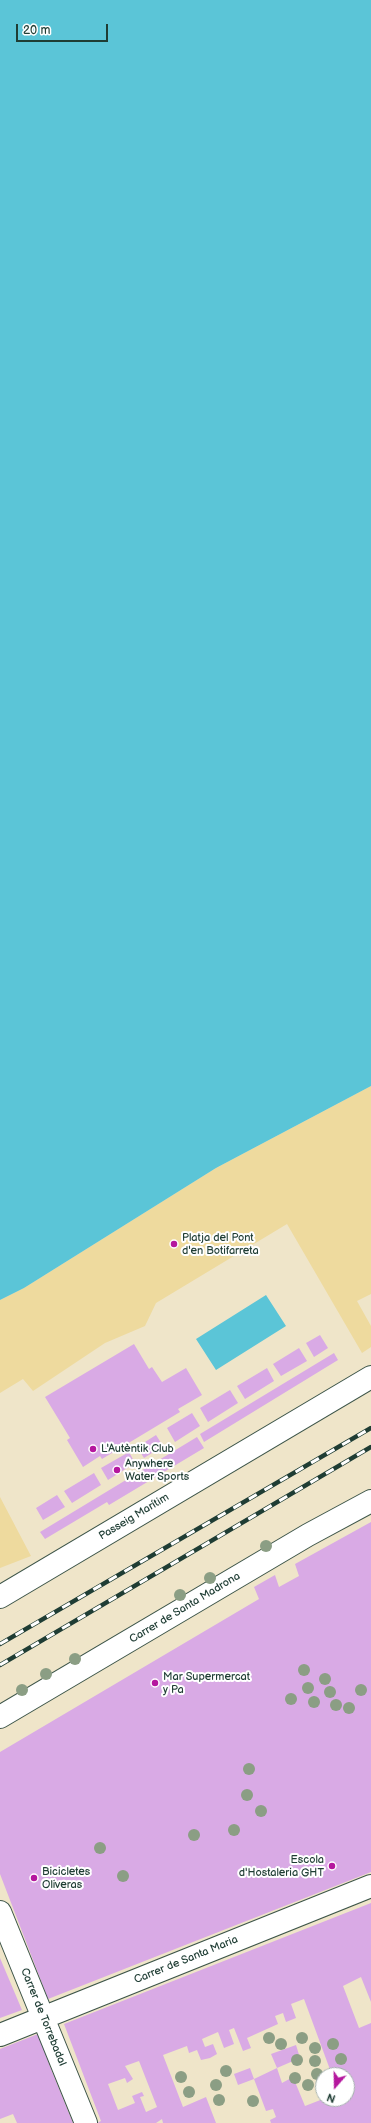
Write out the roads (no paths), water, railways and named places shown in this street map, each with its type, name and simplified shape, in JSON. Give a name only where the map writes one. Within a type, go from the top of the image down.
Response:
[{"type":"street","name":"Passeig Marítim","points":[[0,1597],[371,1377]]},
{"type":"street","name":"Carrer de Santa Madrona","points":[[0,1718],[308,1535],[371,1501]]},
{"type":"street","name":"Carrer de Santa Maria","points":[[0,2035],[371,1886]]},
{"type":"street","name":"Carrer de Torrebadal","points":[[0,1912],[86,2123]]},
{"type":"water","points":[[0,0],[371,0],[371,1086],[216,1168],[24,1288],[0,1300]]},
{"type":"water","points":[[266,1295],[286,1326],[216,1370],[196,1339]]},
{"type":"railway","points":[[0,1644],[371,1428]]},
{"type":"railway","points":[[0,1665],[371,1447]]},
{"type":"place","name":"Platja del Pont d'en Botifarreta","points":[[174,1244]]},
{"type":"place","name":"L'Autèntik Club","points":[[93,1449]]},
{"type":"place","name":"Anywhere Water Sports","points":[[117,1470]]},
{"type":"place","name":"Mar Supermercat y Pa","points":[[155,1683]]},
{"type":"place","name":"Escola d'Hostaleria GHT","points":[[332,1866]]},
{"type":"place","name":"Bicicletes Oliveras","points":[[34,1878]]}]
